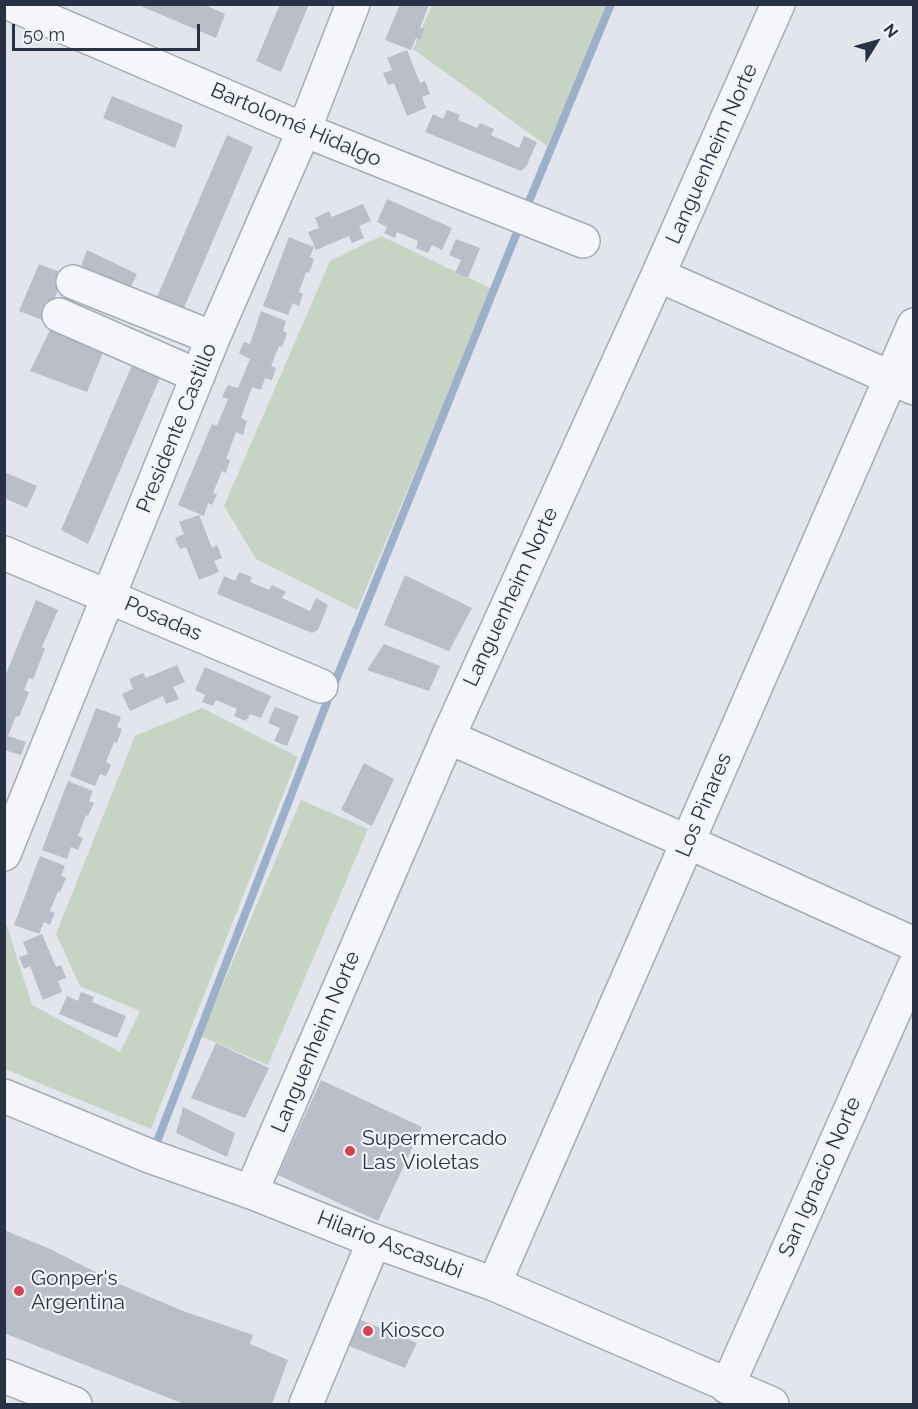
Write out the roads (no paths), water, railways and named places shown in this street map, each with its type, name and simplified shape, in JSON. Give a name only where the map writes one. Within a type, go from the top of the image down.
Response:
[{"type":"street","name":"Bartolomé Hidalgo","points":[[11,4],[304,130],[583,241]]},
{"type":"street","name":"Presidente Castillo","points":[[7,841],[109,597],[213,338],[304,130],[353,4]]},
{"type":"street","name":"Languenheim Norte","points":[[251,1192],[448,737],[658,275],[778,4]]},
{"type":"street","points":[[658,275],[901,383]]},
{"type":"street","points":[[73,282],[213,338]]},
{"type":"street","points":[[59,315],[198,376]]},
{"type":"street","name":"Los Pinares","points":[[494,1284],[688,842],[901,383],[914,325]]},
{"type":"street","name":"Posadas","points":[[4,553],[321,686]]},
{"type":"street","points":[[448,737],[914,944]]},
{"type":"street","name":"San Ignacio Norte","points":[[727,1387],[914,967]]},
{"type":"street","name":"Hilario Ascasubi","points":[[4,1096],[152,1156],[494,1284],[727,1387],[772,1404]]},
{"type":"street","points":[[306,1404],[374,1240]]},
{"type":"street","points":[[4,1376],[75,1404]]},
{"type":"waterway","points":[[525,211],[611,4]]},
{"type":"waterway","points":[[158,1139],[329,697],[520,225]]},
{"type":"place","name":"Supermercado Las Violetas","points":[[350,1151]]},
{"type":"place","name":"Gonper's Argentina","points":[[19,1291]]},
{"type":"place","name":"Kiosco","points":[[368,1331]]}]
